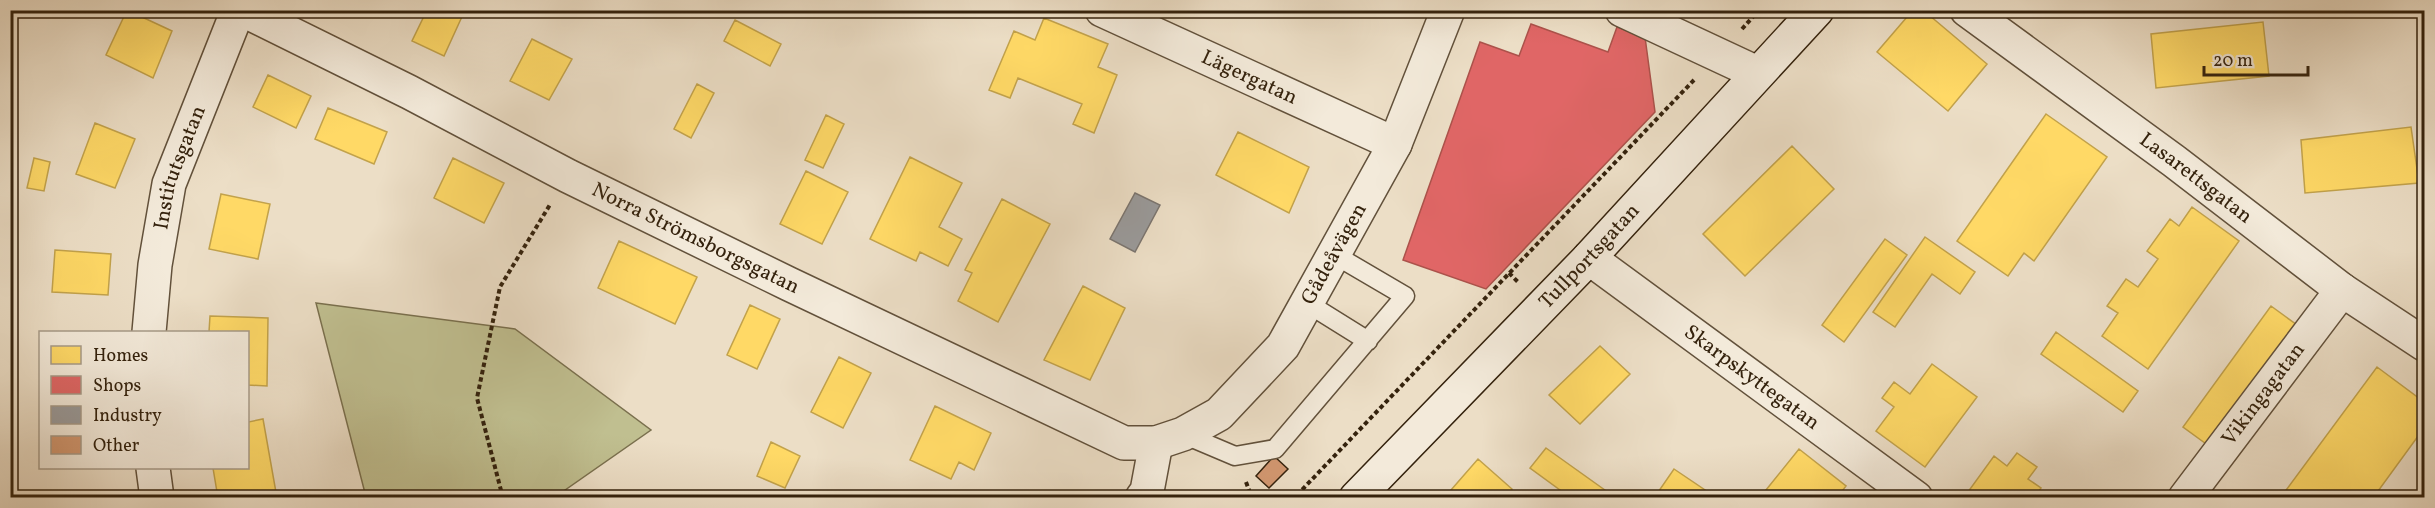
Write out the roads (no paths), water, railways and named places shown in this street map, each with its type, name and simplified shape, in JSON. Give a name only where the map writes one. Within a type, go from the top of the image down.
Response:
[{"type":"street","name":"Norra Strömsborgsgatan","points":[[240,10],[409,92],[568,176],[1124,443],[1169,438]]},
{"type":"street","name":"Institutsgatan","points":[[149,331],[155,265],[169,184],[240,10]]},
{"type":"street","name":"Lägergatan","points":[[1102,10],[1395,144]]},
{"type":"street","name":"Gådeåvägen","points":[[1169,438],[1219,414],[1283,346],[1395,144],[1448,10]]},
{"type":"street","points":[[1622,10],[1757,73]]},
{"type":"street","name":"Tullportsgatan","points":[[1356,498],[1589,258],[1817,10]]},
{"type":"street","name":"Lasarettsgatan","points":[[1967,10],[2174,161],[2342,290],[2424,344]]},
{"type":"street","name":"Skarpskyttegatan","points":[[1589,258],[1916,498]]},
{"type":"street","name":"Vikingagatan","points":[[2185,498],[2342,290]]},
{"type":"street","points":[[1142,498],[1169,438]]},
{"type":"street","points":[[153,469],[157,498]]},
{"type":"lane","points":[[1169,438],[1235,456],[1275,449],[1405,296],[1335,255]]},
{"type":"lane","points":[[1307,303],[1368,341]]}]
